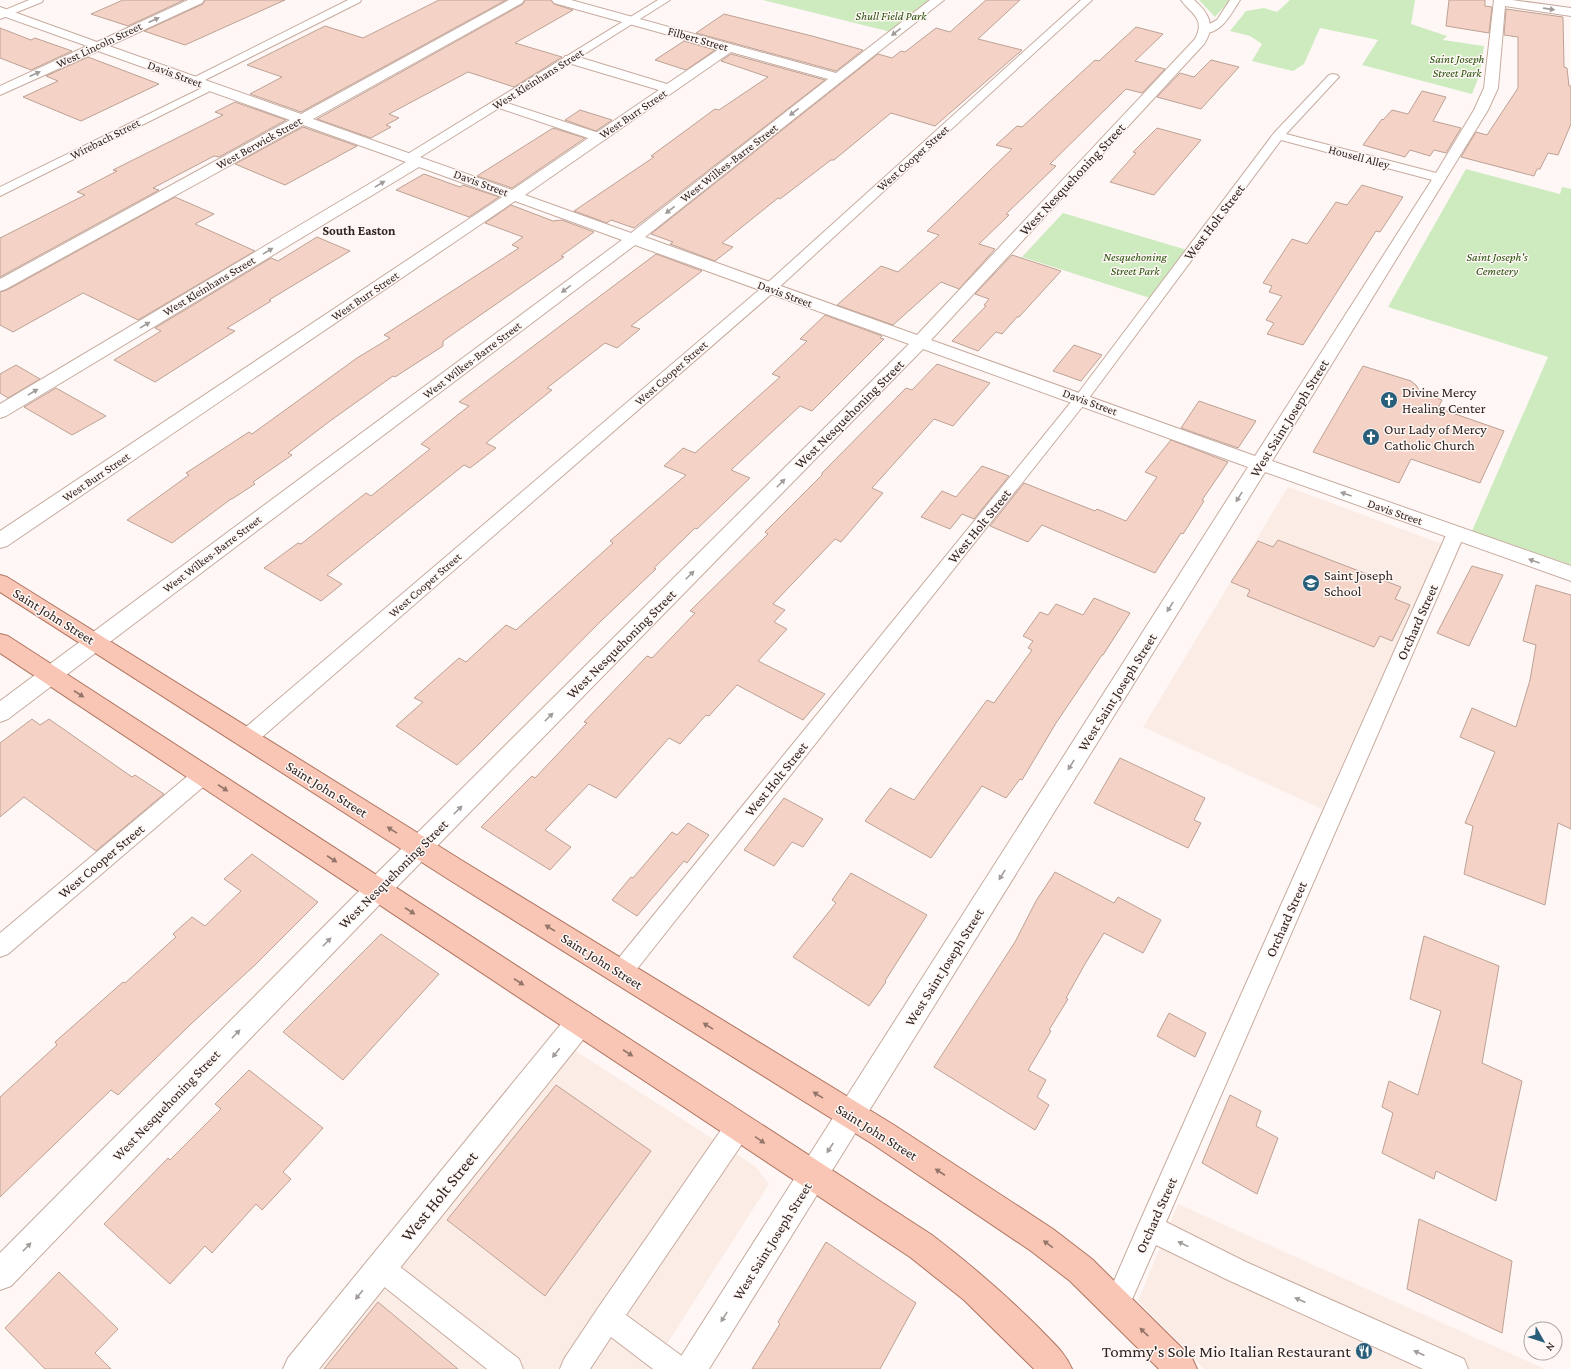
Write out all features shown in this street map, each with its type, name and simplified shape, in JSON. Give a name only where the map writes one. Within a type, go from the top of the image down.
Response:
[{"type":"main road","name":"Saint John Street","points":[[0,582],[420,847],[851,1115],[1042,1240],[1081,1270],[1181,1369]]},
{"type":"main road","points":[[0,642],[739,1126],[941,1261],[998,1310],[1056,1369]]},
{"type":"street","name":"West Lincoln Street","points":[[0,91],[198,0]]},
{"type":"street","name":"West Berwick Street","points":[[0,286],[518,0]]},
{"type":"street","name":"Filbert Street","points":[[558,0],[838,78]]},
{"type":"street","name":"West Wilkes-Barre Street","points":[[0,713],[633,239],[938,0]]},
{"type":"street","points":[[1187,0],[1201,14],[1206,30]]},
{"type":"street","points":[[1500,1],[1571,12]]},
{"type":"street","name":"West Saint Joseph Street","points":[[691,1369],[1440,178],[1481,110],[1491,88],[1500,1]]},
{"type":"street","name":"Davis Street","points":[[2,13],[515,195],[633,239],[1571,574]]},
{"type":"street","name":"West Nesquehoning Street","points":[[0,1275],[378,889],[920,342],[1200,41],[1206,30]]},
{"type":"street","name":"West Burr Street","points":[[0,541],[515,195],[728,48]]},
{"type":"street","points":[[570,59],[670,89]]},
{"type":"street","name":"West Kleinhans Street","points":[[0,412],[414,159]]},
{"type":"street","name":"West Holt Street","points":[[299,1369],[580,1022]]},
{"type":"lane","points":[[2,13],[38,0]]},
{"type":"lane","points":[[195,81],[356,0]]},
{"type":"lane","name":"West Kleinhans Street","points":[[414,159],[498,104],[665,0]]},
{"type":"lane","name":"West Cooper Street","points":[[247,738],[770,288],[1088,0]]},
{"type":"lane","points":[[1206,30],[1224,19],[1235,0]]},
{"type":"lane","name":"West Holt Street","points":[[621,972],[1081,399],[1278,136],[1333,77]]},
{"type":"lane","name":"Wirebach Street","points":[[0,192],[210,87]]},
{"type":"lane","points":[[498,104],[598,137]]},
{"type":"lane","name":"Housell Alley","points":[[1278,136],[1440,178]]},
{"type":"lane","name":"Orchard Street","points":[[1117,1304],[1456,533]]},
{"type":"lane","name":"West Cooper Street","points":[[0,947],[202,775]]},
{"type":"lane","points":[[574,1369],[739,1126]]},
{"type":"lane","points":[[1150,1228],[1236,1271],[1454,1369]]},
{"type":"lane","points":[[381,1268],[509,1369]]},
{"type":"lane","points":[[608,1318],[676,1369]]},
{"type":"shaded area","points":[[1288,487],[1442,544],[1322,809],[1143,727]]},
{"type":"shaded area","points":[[574,1050],[755,1166],[769,1184],[651,1369],[314,1369]]},
{"type":"shaded area","points":[[1178,1204],[1523,1359],[1523,1361],[1527,1361],[1545,1369],[1204,1369],[1138,1301]]},
{"type":"green space","name":"Shull Field Park","points":[[763,0],[938,0],[895,33]]},
{"type":"green space","points":[[1199,0],[1230,0],[1215,17]]},
{"type":"green space","name":"Saint Joseph Street Park","points":[[1290,0],[1415,0],[1411,24],[1447,36],[1443,40],[1484,46],[1480,74],[1472,94],[1362,65],[1378,40],[1320,28],[1304,64],[1293,71],[1252,61],[1262,44],[1250,36],[1230,31],[1246,11],[1264,8],[1277,12]]},
{"type":"green space","name":"Saint Joseph's Cemetery","points":[[1466,169],[1560,194],[1562,187],[1571,189],[1571,565],[1472,531],[1548,357],[1388,307]]},
{"type":"green space","name":"Nesquehoning Street Park","points":[[1063,213],[1187,250],[1150,298],[1022,257]]},
{"type":"building","points":[[123,0],[184,0],[128,26],[91,14]]},
{"type":"building","points":[[205,0],[285,0],[185,45],[144,31],[203,4]]},
{"type":"building","points":[[439,0],[506,0],[301,112],[250,94],[282,77],[247,65],[325,26],[363,38]]},
{"type":"building","points":[[525,0],[551,0],[554,4],[573,10],[515,43],[562,57],[514,87],[468,72],[389,114],[399,118],[386,125],[391,127],[371,138],[317,119],[523,4]]},
{"type":"building","points":[[986,0],[1020,0],[978,39],[1022,50],[935,126],[891,113],[834,160],[831,160],[780,199],[778,198],[722,243],[733,247],[715,261],[670,244],[673,242],[651,234],[878,54],[892,58],[901,51],[905,52],[936,28],[950,32]]},
{"type":"building","points":[[1449,0],[1485,0],[1485,6],[1492,7],[1489,33],[1446,26]]},
{"type":"building","points":[[1506,9],[1563,17],[1564,67],[1567,68],[1569,86],[1571,86],[1571,124],[1558,155],[1548,153],[1540,169],[1537,169],[1534,176],[1461,157],[1476,132],[1487,135],[1518,88],[1518,37],[1504,35]]},
{"type":"building","points":[[724,14],[863,50],[836,71],[696,33]]},
{"type":"building","points":[[1136,27],[1163,34],[1135,61],[1165,69],[1142,93],[1126,89],[1050,164],[1056,166],[1006,214],[1009,215],[979,244],[995,249],[959,289],[941,282],[893,325],[837,305],[881,266],[898,272],[939,235],[927,231],[1012,149],[996,145],[1017,126],[1022,127],[1095,60],[1099,61]]},
{"type":"building","points":[[0,28],[31,40],[35,38],[72,51],[31,70],[0,58]]},
{"type":"building","points":[[684,41],[715,50],[686,70],[655,60]]},
{"type":"building","points":[[731,54],[825,80],[634,228],[611,220],[607,223],[574,211],[654,157],[651,156],[715,109],[719,110],[768,77],[721,61]]},
{"type":"building","points":[[88,57],[159,84],[81,121],[23,97],[58,81],[46,76]]},
{"type":"building","points":[[1211,60],[1239,67],[1201,109],[1157,97],[1180,73],[1194,77]]},
{"type":"building","points":[[1422,91],[1446,97],[1433,121],[1461,128],[1446,153],[1434,150],[1430,156],[1410,150],[1405,157],[1363,145],[1382,119],[1383,120],[1392,110],[1408,114]]},
{"type":"building","points":[[235,102],[286,120],[219,157],[214,156],[153,188],[159,190],[0,277],[0,238],[85,195],[77,192],[117,171],[113,170],[223,115],[215,112]]},
{"type":"building","points":[[580,110],[612,120],[596,131],[565,120]]},
{"type":"building","points":[[303,127],[357,146],[285,185],[235,164]]},
{"type":"building","points":[[553,128],[585,138],[512,188],[477,176]]},
{"type":"building","points":[[1157,128],[1201,140],[1154,195],[1110,182],[1136,153],[1133,152]]},
{"type":"building","points":[[424,174],[460,187],[463,185],[499,197],[469,217],[396,190]]},
{"type":"building","points":[[1362,185],[1403,197],[1380,232],[1376,231],[1303,345],[1267,334],[1274,323],[1266,320],[1282,296],[1269,292],[1272,286],[1263,283],[1292,239],[1307,244],[1336,202],[1347,205]]},
{"type":"building","points":[[175,197],[214,214],[195,224],[255,251],[138,320],[83,293],[13,332],[0,325],[0,292],[7,290]]},
{"type":"building","points":[[511,205],[553,221],[562,220],[594,232],[561,256],[564,257],[443,341],[443,346],[395,377],[393,376],[330,421],[288,453],[292,455],[253,482],[255,484],[231,499],[172,543],[127,520],[189,475],[186,473],[249,432],[252,434],[357,358],[390,338],[384,335],[519,248],[512,245],[523,237],[485,223]]},
{"type":"building","points":[[317,237],[350,251],[269,300],[271,301],[227,328],[235,331],[155,382],[114,360],[161,331],[155,328],[271,258],[278,261]]},
{"type":"building","points":[[656,254],[702,271],[631,326],[640,329],[617,348],[605,343],[547,388],[552,390],[486,443],[496,448],[470,468],[464,465],[327,575],[342,584],[321,601],[264,568],[298,543],[301,544],[366,493],[371,496],[430,449],[421,444],[469,406],[459,402]]},
{"type":"building","points":[[1012,255],[1061,271],[1002,334],[996,332],[978,351],[952,341],[986,306],[984,305],[989,299],[975,294]]},
{"type":"building","points":[[825,315],[882,336],[880,338],[884,339],[812,411],[800,406],[731,470],[750,478],[654,568],[656,569],[602,620],[478,745],[457,765],[396,726],[423,702],[414,698],[459,658],[466,662],[506,625],[516,630],[613,543],[610,541],[686,475],[664,466],[683,448],[695,453],[780,377],[772,374],[807,341],[800,339]]},
{"type":"building","points":[[1074,345],[1102,355],[1081,381],[1053,371]]},
{"type":"building","points":[[937,364],[990,383],[953,426],[934,419],[872,488],[883,493],[841,542],[835,539],[773,604],[785,610],[774,622],[787,629],[758,661],[825,694],[803,720],[737,685],[709,716],[706,715],[680,744],[669,738],[616,798],[589,784],[545,830],[571,847],[550,870],[481,827],[532,776],[535,778],[587,723],[584,722],[647,656],[652,658],[695,613],[690,611],[768,534],[765,532],[822,475],[822,473],[906,388],[912,390]]},
{"type":"building","points":[[16,365],[40,379],[8,398],[0,393],[0,374]]},
{"type":"building","name":"Our Lady of Mercy Catholic Church","points":[[1363,366],[1411,381],[1416,385],[1421,393],[1442,400],[1438,408],[1504,431],[1480,483],[1411,459],[1399,483],[1313,452]]},
{"type":"building","points":[[56,388],[106,416],[72,435],[24,407]]},
{"type":"building","points":[[1199,401],[1256,421],[1238,448],[1181,428]]},
{"type":"building","points":[[1171,440],[1228,462],[1202,500],[1204,501],[1183,534],[1181,533],[1155,573],[1042,525],[1028,542],[990,526],[1024,483],[1095,511],[1097,509],[1126,521],[1157,477],[1145,472]]},
{"type":"building","points":[[982,466],[1009,476],[974,519],[962,514],[950,529],[921,517],[942,491],[956,497]]},
{"type":"building","points":[[1278,540],[1401,587],[1395,599],[1410,605],[1392,641],[1380,636],[1374,647],[1247,596],[1250,590],[1231,582],[1258,541],[1273,547]]},
{"type":"building","points":[[1472,566],[1503,575],[1469,646],[1437,633]]},
{"type":"building","points":[[1536,585],[1571,595],[1571,829],[1558,823],[1545,905],[1464,874],[1473,826],[1465,823],[1495,752],[1460,737],[1472,708],[1516,727],[1530,680],[1536,645],[1523,641]]},
{"type":"building","points":[[1094,598],[1130,613],[1056,723],[1022,780],[1020,779],[1006,798],[982,786],[931,858],[865,821],[890,788],[914,800],[987,700],[994,703],[1032,650],[1028,648],[1033,641],[1023,636],[1040,612],[1048,615],[1056,604],[1083,615]]},
{"type":"building","points":[[32,719],[40,725],[49,719],[132,777],[135,775],[164,794],[96,851],[24,797],[0,817],[0,743]]},
{"type":"building","points":[[1120,758],[1205,798],[1194,820],[1201,823],[1188,848],[1094,803]]},
{"type":"building","points":[[784,798],[823,819],[803,847],[792,842],[774,866],[744,850]]},
{"type":"building","points":[[688,823],[709,835],[687,863],[684,861],[637,916],[612,900],[672,832],[677,835]]},
{"type":"building","points":[[252,854],[318,902],[255,965],[191,1024],[118,1095],[111,1090],[0,1197],[0,1097],[57,1045],[55,1042],[123,982],[125,983],[176,937],[173,934],[192,917],[205,926],[241,891],[224,879]]},
{"type":"building","points":[[1055,872],[1114,903],[1118,897],[1161,920],[1143,953],[1104,933],[1085,964],[1066,998],[1068,999],[1049,1030],[1051,1031],[1028,1070],[1046,1080],[1037,1097],[1049,1105],[1035,1130],[934,1067],[1015,942],[1036,901]]},
{"type":"building","points":[[851,873],[927,915],[885,981],[886,982],[869,1006],[793,957],[836,903],[832,900]]},
{"type":"building","points":[[381,934],[439,974],[343,1080],[283,1032]]},
{"type":"building","points":[[1424,936],[1499,966],[1482,1063],[1522,1081],[1496,1201],[1436,1171],[1434,1179],[1382,1153],[1393,1113],[1382,1107],[1389,1081],[1418,1095],[1441,1011],[1410,999]]},
{"type":"building","points":[[1169,1013],[1206,1033],[1195,1057],[1157,1036]]},
{"type":"building","points":[[249,1070],[323,1128],[283,1172],[291,1179],[262,1210],[256,1204],[212,1253],[205,1246],[170,1284],[104,1224],[168,1158],[170,1160],[221,1109],[215,1104]]},
{"type":"building","points":[[556,1085],[651,1151],[545,1296],[447,1220]]},
{"type":"building","points":[[1230,1095],[1261,1111],[1256,1126],[1278,1138],[1257,1194],[1202,1163]]},
{"type":"building","points":[[1419,1219],[1512,1261],[1502,1333],[1407,1289]]},
{"type":"building","points":[[826,1242],[916,1303],[880,1369],[752,1369],[780,1324],[778,1322]]},
{"type":"building","points":[[59,1272],[118,1329],[95,1353],[111,1369],[45,1369],[5,1328]]},
{"type":"building","points":[[378,1302],[458,1369],[324,1369]]},
{"type":"place","name":"Divine Mercy Healing Center","points":[[1389,400]]},
{"type":"place","name":"Our Lady of Mercy Catholic Church","points":[[1371,437]]},
{"type":"place","name":"Saint Joseph School","points":[[1311,583]]},
{"type":"place","name":"Tommy's Sole Mio Italian Restaurant","points":[[1364,1351]]},
{"type":"district","name":"South Easton","points":[[359,230]]}]
